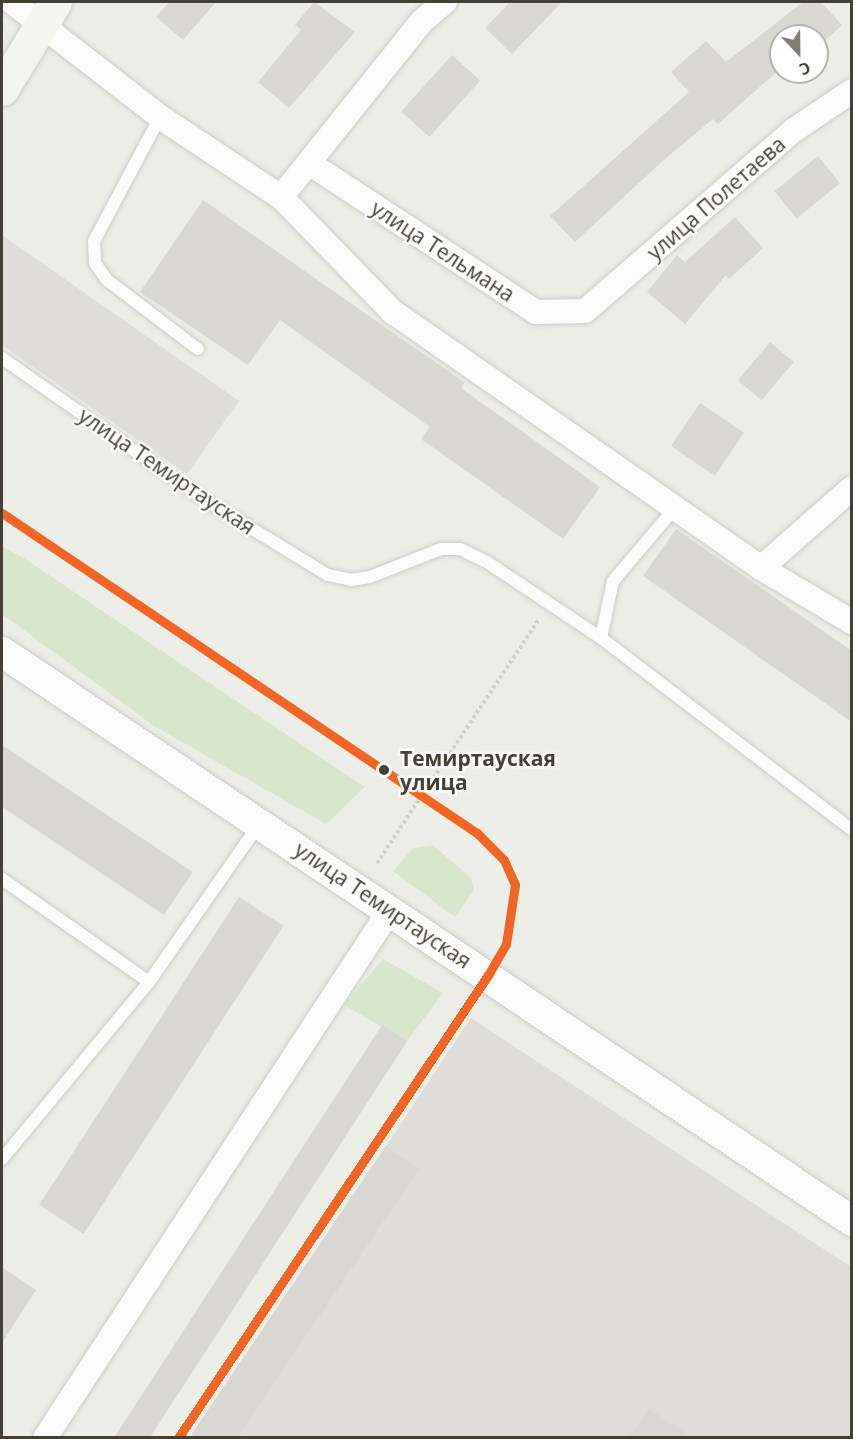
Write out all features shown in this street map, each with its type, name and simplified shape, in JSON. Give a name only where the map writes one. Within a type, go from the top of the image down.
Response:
[{"type":"main road","points":[[2,89],[48,12]]},
{"type":"street","points":[[12,2],[48,12],[160,117],[281,197],[393,312],[761,568],[852,622]]},
{"type":"street","points":[[281,197],[422,21],[445,2]]},
{"type":"street","name":"улица Полетаева","points":[[585,311],[794,130],[852,91]]},
{"type":"street","name":"улица Тельмана","points":[[309,163],[536,312],[585,311]]},
{"type":"street","points":[[761,568],[852,488]]},
{"type":"street","name":"улица Темиртауская","points":[[2,652],[261,822],[852,1221]]},
{"type":"street","points":[[45,1437],[390,910]]},
{"type":"lane","points":[[160,117],[94,241],[94,263],[107,280],[198,349]]},
{"type":"lane","name":"улица Темиртауская","points":[[2,358],[205,500],[328,575],[351,580],[441,549],[460,549],[549,603],[601,638],[852,830]]},
{"type":"lane","points":[[601,638],[613,581],[675,508]]},
{"type":"lane","points":[[2,1159],[149,982],[261,822]]},
{"type":"lane","points":[[2,879],[149,982]]},
{"type":"path","points":[[377,863],[549,603]]},
{"type":"shaded area","points":[[2,235],[239,401],[187,474],[2,345]]},
{"type":"shaded area","points":[[471,1018],[851,1267],[851,1437],[193,1438]]},
{"type":"green space","points":[[2,546],[25,559],[365,787],[326,824],[154,726],[2,614]]},
{"type":"green space","points":[[433,845],[471,878],[474,890],[455,917],[393,871],[413,848]]},
{"type":"green space","points":[[383,959],[443,993],[407,1041],[344,1005]]},
{"type":"building","points":[[169,2],[216,2],[183,40],[156,17]]},
{"type":"building","points":[[314,2],[355,32],[289,108],[258,82],[301,30],[295,25]]},
{"type":"building","points":[[510,2],[562,2],[512,54],[485,28]]},
{"type":"building","points":[[803,2],[821,2],[842,25],[829,37],[829,24],[775,24]]},
{"type":"building","points":[[769,28],[769,79],[718,124],[713,119],[665,159],[575,242],[550,216],[689,92],[671,72],[706,41],[726,62]]},
{"type":"building","points":[[452,55],[480,80],[429,137],[401,111]]},
{"type":"building","points":[[818,156],[840,183],[797,218],[774,191]]},
{"type":"building","points":[[203,200],[465,383],[461,388],[600,487],[563,539],[421,439],[430,427],[280,320],[248,365],[140,292]]},
{"type":"building","points":[[735,217],[763,248],[729,279],[726,275],[685,324],[647,292],[677,255],[685,262]]},
{"type":"building","points":[[770,342],[794,362],[762,400],[738,380]]},
{"type":"building","points":[[700,403],[744,433],[715,476],[671,446]]},
{"type":"building","points":[[676,529],[852,651],[852,722],[643,576]]},
{"type":"building","points":[[2,745],[193,872],[164,915],[2,807]]},
{"type":"building","points":[[239,897],[283,926],[84,1234],[39,1205]]},
{"type":"building","points":[[382,1025],[407,1041],[150,1438],[114,1438]]},
{"type":"building","points":[[386,1146],[419,1168],[237,1438],[195,1438],[191,1435]]},
{"type":"building","points":[[2,1267],[36,1290],[2,1343]]},
{"type":"building","points":[[649,1409],[692,1437],[629,1437]]},
{"type":"transit line","points":[[2,513],[477,833],[504,860],[515,885],[506,944],[488,975],[178,1438]]},
{"type":"place","name":"Темиртауская улица","points":[[384,770]]}]
